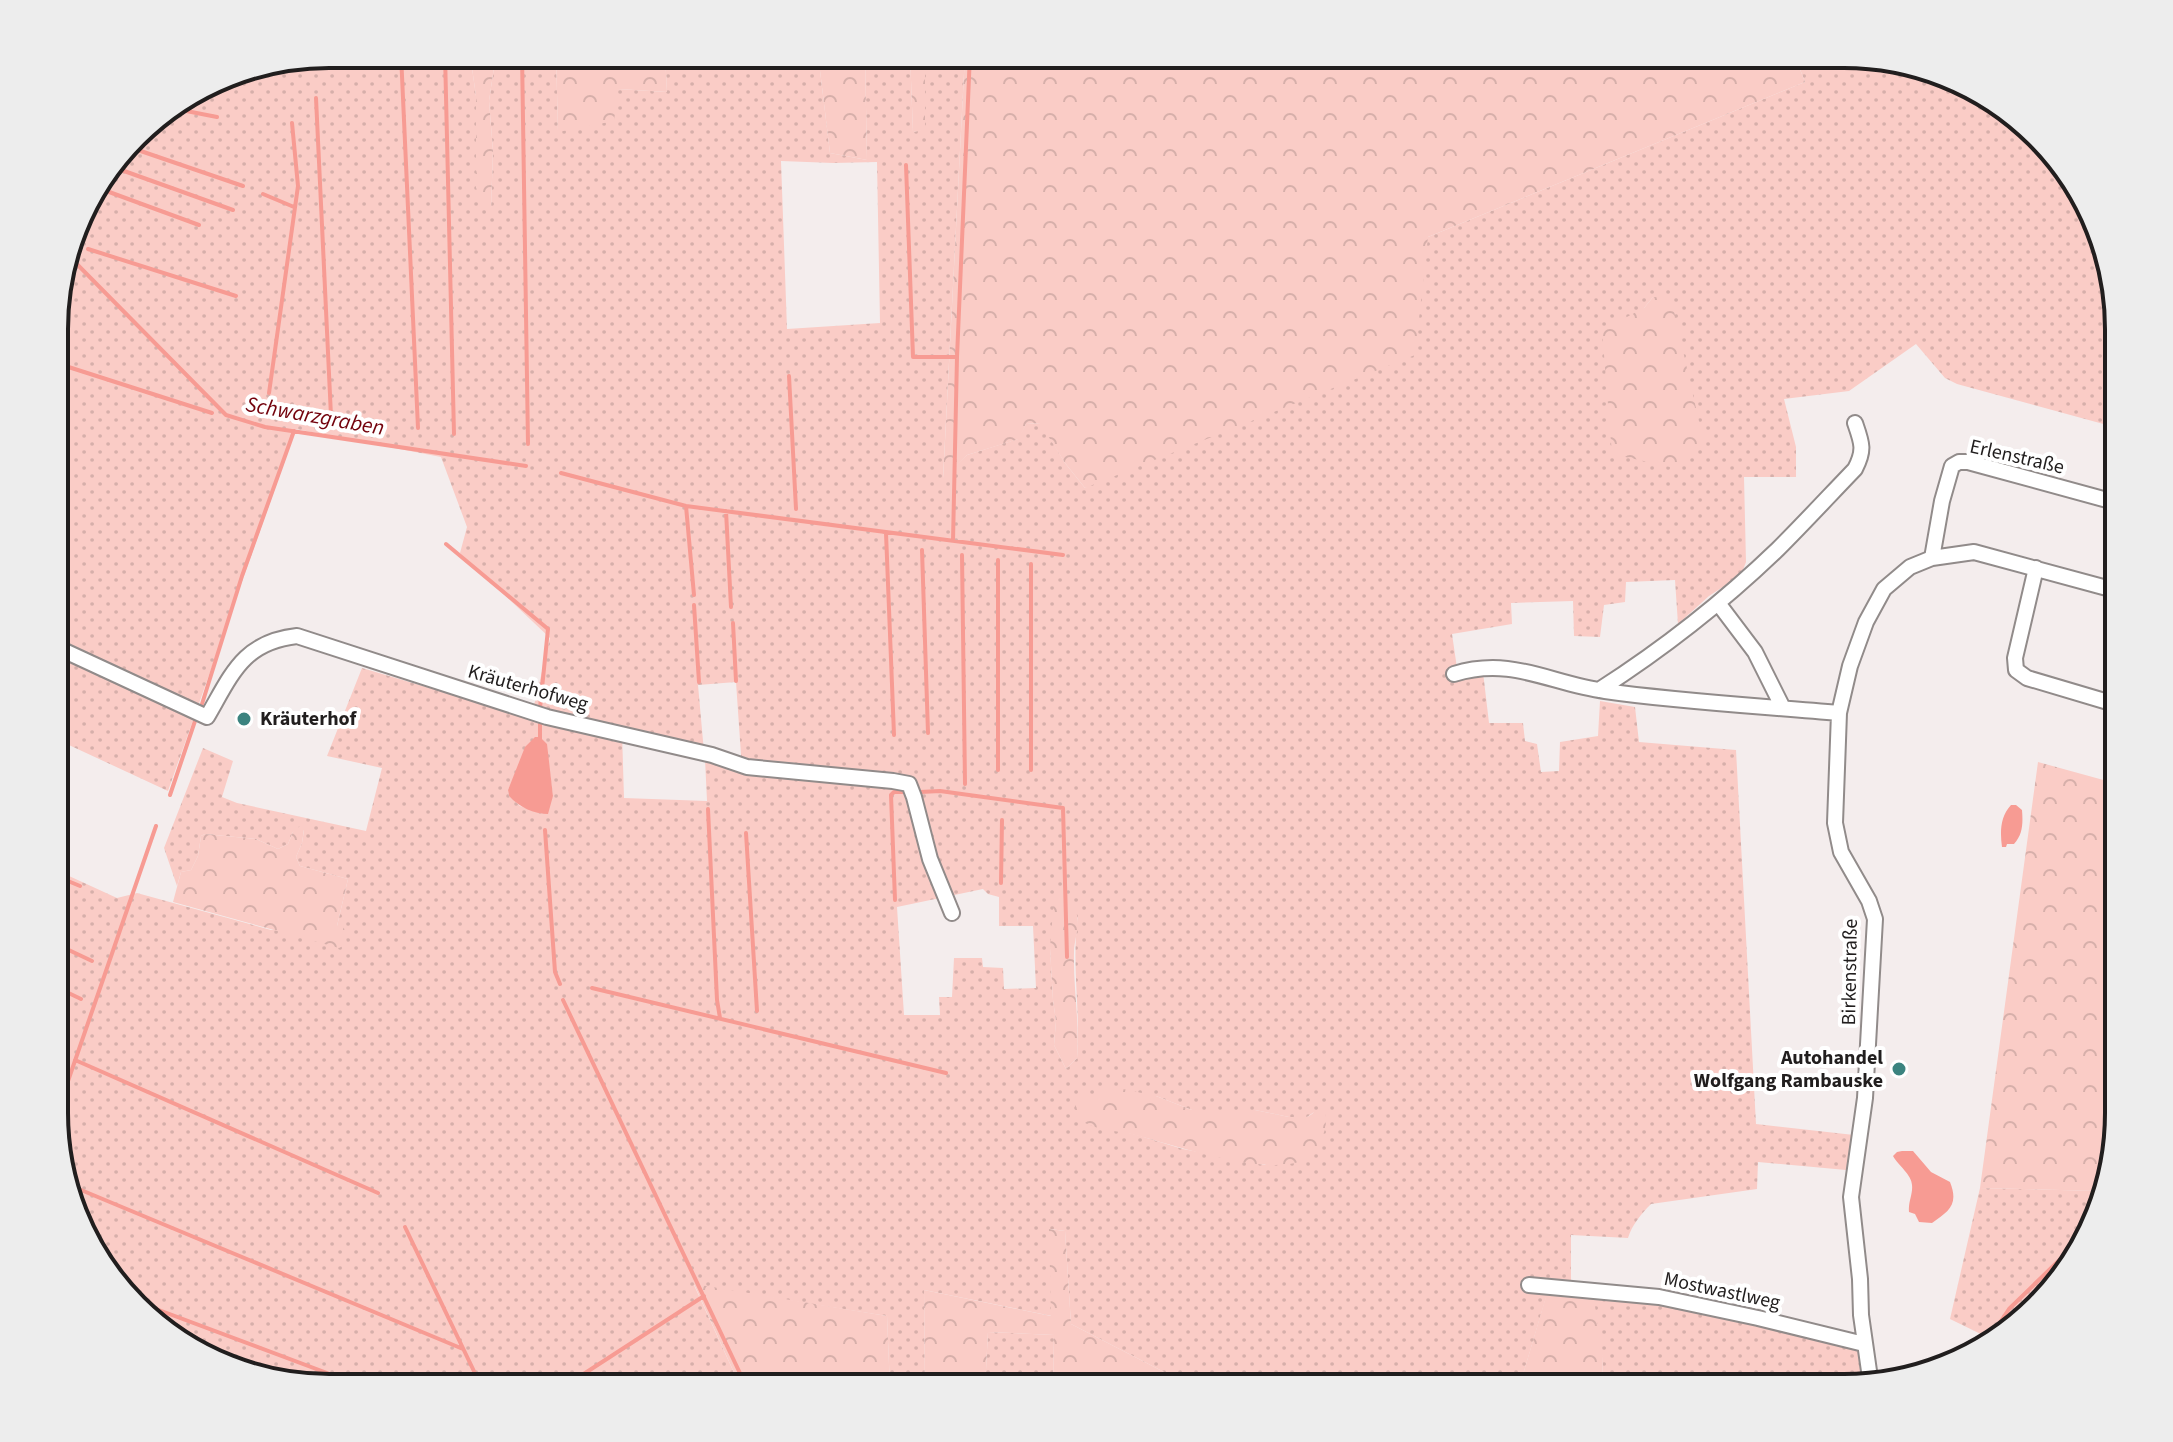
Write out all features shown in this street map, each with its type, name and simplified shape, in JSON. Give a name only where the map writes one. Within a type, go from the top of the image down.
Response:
[{"type":"street","points":[[1599,690],[1718,603],[1778,549],[1855,469],[1862,456],[1862,443],[1855,423]]},
{"type":"street","name":"Erlenstraße","points":[[1932,558],[1947,479],[1952,466],[1959,462],[2104,499]]},
{"type":"street","points":[[1932,558],[1974,552],[2104,587]]},
{"type":"street","name":"Birkenstraße","points":[[1864,1344],[1851,1197],[1865,1098],[1875,919],[1869,901],[1841,852],[1835,823],[1839,713],[1855,651],[1884,589],[1910,567],[1932,558]]},
{"type":"street","points":[[2036,568],[2015,658],[2016,670],[2027,678],[2104,701]]},
{"type":"street","points":[[1718,603],[1755,652],[1783,708]]},
{"type":"street","name":"Kräuterhofweg","points":[[68,653],[207,717],[251,652],[277,638],[297,636],[547,717],[712,755],[747,767],[909,784],[930,859],[952,913]]},
{"type":"street","points":[[1454,674],[1483,669],[1530,671],[1599,690],[1839,713]]},
{"type":"street","name":"Mostwastlweg","points":[[1529,1285],[1659,1297],[1864,1344]]},
{"type":"street","points":[[1864,1344],[1869,1372]]},
{"type":"green space","points":[[1800,68],[1895,73],[1928,82],[1989,112],[2028,145],[2051,170],[2078,214],[2091,245],[2100,278],[2104,312],[2104,424],[1957,384],[1945,378],[1916,344],[1849,391],[1784,399],[1796,447],[1796,477],[1744,477],[1746,562],[1741,575],[1709,596],[1678,624],[1675,580],[1626,582],[1625,602],[1604,605],[1600,637],[1574,636],[1573,601],[1511,603],[1512,624],[1452,634],[1457,668],[1483,672],[1489,723],[1523,723],[1525,741],[1537,744],[1541,772],[1559,771],[1560,742],[1598,736],[1600,701],[1635,707],[1639,742],[1736,750],[1756,1124],[1854,1135],[1846,1170],[1758,1162],[1757,1189],[1651,1204],[1637,1220],[1628,1238],[1571,1235],[1571,1283],[1849,1337],[1871,1338],[1874,1371],[1602,1373],[1603,1356],[1547,1294],[1523,1373],[1167,1373],[1071,1324],[1065,1231],[1050,1229],[1052,1316],[924,1290],[925,1374],[889,1374],[887,1316],[694,1285],[734,1374],[329,1374],[295,1372],[245,1360],[184,1330],[145,1297],[122,1272],[103,1243],[82,1197],[70,1147],[68,1113],[68,876],[117,898],[137,893],[271,930],[337,926],[348,879],[300,866],[296,857],[304,830],[293,832],[288,844],[278,849],[256,839],[205,834],[201,836],[198,856],[191,870],[181,872],[177,886],[164,848],[203,748],[233,761],[222,797],[366,831],[382,768],[327,756],[362,668],[531,718],[550,638],[460,553],[467,527],[441,457],[296,429],[168,791],[68,745],[70,295],[88,229],[112,184],[133,157],[184,112],[245,82],[278,73],[312,69],[472,69],[476,96],[476,187],[491,208],[493,151],[489,101],[494,69],[556,69],[558,131],[618,89],[667,92],[666,69],[820,69],[830,153],[867,160],[865,69],[911,69],[913,132],[925,129],[925,69],[964,69],[943,478],[967,455],[1018,439],[1026,424],[1041,423],[1065,463],[1085,488],[1428,237],[1805,82]],"holes":[[[781,161],[877,162],[880,323],[787,329]],[[1653,297],[1612,453],[1644,308]],[[736,682],[742,769],[705,759],[707,801],[624,798],[622,732],[704,752],[698,685]],[[549,767],[553,796],[543,814],[520,806],[509,796],[508,790],[517,770]],[[983,889],[999,897],[999,926],[1033,926],[1036,988],[1004,989],[1003,968],[983,967],[982,958],[954,958],[952,997],[939,997],[940,1015],[904,1015],[897,907]],[[1078,917],[1075,952],[1077,1058],[1066,1069],[1054,1045],[1056,1021],[1050,948]],[[1093,1096],[1156,1096],[1192,1110],[1255,1110],[1289,1117],[1307,1117],[1314,1112],[1265,1165],[1183,1149],[1084,1122]]]},
{"type":"green space","points":[[1800,68],[1805,82],[1428,237],[1415,355],[1085,488],[1040,423],[1026,424],[1019,439],[967,455],[943,480],[964,69]]},
{"type":"green space","points":[[472,69],[494,69],[489,101],[493,151],[491,208],[481,207],[476,187],[476,96]]},
{"type":"green space","points":[[556,69],[666,69],[667,92],[618,89],[614,121],[558,132]]},
{"type":"green space","points":[[820,69],[865,69],[867,160],[830,153]]},
{"type":"green space","points":[[911,69],[925,69],[925,130],[913,132]]},
{"type":"green space","points":[[1653,297],[1671,298],[1703,439],[1694,456],[1675,468],[1612,454],[1602,330],[1644,308]]},
{"type":"green space","points":[[2038,762],[2104,780],[2104,1130],[2100,1164],[2093,1191],[1980,1188]]},
{"type":"green space","points":[[301,825],[304,829],[302,843],[296,857],[300,866],[348,879],[337,926],[344,928],[347,944],[339,948],[173,902],[181,872],[191,870],[198,856],[201,836],[256,839],[278,849],[288,844],[293,832]]},
{"type":"green space","points":[[1057,895],[1072,905],[1078,919],[1074,952],[1077,1058],[1066,1069],[1054,1045],[1056,1021],[1050,948],[1054,899]]},
{"type":"green space","points":[[1102,1087],[1156,1096],[1192,1110],[1255,1110],[1289,1117],[1307,1117],[1324,1107],[1325,1129],[1315,1152],[1300,1162],[1254,1164],[1087,1124],[1079,1117],[1075,1105],[1084,1096],[1093,1096]]},
{"type":"green space","points":[[1980,1188],[2093,1191],[2078,1228],[2061,1258],[2028,1297],[2003,1320],[1981,1334],[1950,1319]]},
{"type":"green space","points":[[1049,1229],[1065,1231],[1071,1324],[1167,1373],[1053,1374],[1054,1335],[988,1332],[986,1374],[925,1374],[924,1290],[1051,1316]]},
{"type":"green space","points":[[694,1284],[887,1316],[889,1374],[735,1374]]},
{"type":"green space","points":[[1547,1293],[1594,1300],[1603,1356],[1602,1373],[1523,1373]]},
{"type":"green space","points":[[988,1332],[1054,1335],[1053,1374],[986,1374]]},
{"type":"shaded area","points":[[535,737],[540,737],[547,744],[553,796],[548,814],[527,809],[509,796],[508,790],[525,747]]},
{"type":"shaded area","points":[[2011,805],[2022,810],[2022,828],[2014,844],[2002,847],[2002,825]]},
{"type":"shaded area","points":[[1902,1151],[1913,1151],[1931,1172],[1950,1182],[1953,1190],[1951,1207],[1932,1223],[1919,1222],[1915,1214],[1909,1212],[1911,1181],[1893,1156]]},
{"type":"waterway","points":[[402,69],[418,428]]},
{"type":"waterway","points":[[445,69],[454,434]]},
{"type":"waterway","points":[[522,69],[528,444]]},
{"type":"waterway","points":[[953,541],[969,69]]},
{"type":"waterway","points":[[316,98],[331,416]]},
{"type":"waterway","points":[[186,111],[217,117]]},
{"type":"waterway","points":[[269,393],[298,186],[292,123]]},
{"type":"waterway","points":[[139,151],[243,186]]},
{"type":"waterway","points":[[906,165],[913,357],[957,357]]},
{"type":"waterway","points":[[123,170],[233,210]]},
{"type":"waterway","points":[[108,191],[199,225]]},
{"type":"waterway","points":[[263,194],[294,207]]},
{"type":"waterway","points":[[88,249],[236,296]]},
{"type":"waterway","name":"Schwarzgraben","points":[[77,264],[226,415],[265,427],[526,466]]},
{"type":"waterway","points":[[68,367],[212,413]]},
{"type":"waterway","points":[[789,376],[796,509]]},
{"type":"waterway","points":[[202,704],[242,576],[294,431]]},
{"type":"waterway","points":[[561,473],[686,506],[1063,555]]},
{"type":"waterway","points":[[686,506],[694,595]]},
{"type":"waterway","points":[[726,511],[731,607]]},
{"type":"waterway","points":[[886,533],[894,735]]},
{"type":"waterway","points":[[446,544],[548,629],[540,708]]},
{"type":"waterway","points":[[922,550],[928,733]]},
{"type":"waterway","points":[[962,555],[965,784]]},
{"type":"waterway","points":[[998,560],[998,770]]},
{"type":"waterway","points":[[1031,564],[1031,770]]},
{"type":"waterway","points":[[694,605],[699,682]]},
{"type":"waterway","points":[[733,623],[736,681]]},
{"type":"waterway","points":[[170,795],[196,718]]},
{"type":"waterway","points":[[540,724],[540,740]]},
{"type":"waterway","points":[[920,792],[940,791],[1063,808],[1067,957]]},
{"type":"waterway","points":[[895,900],[891,795],[903,792]]},
{"type":"waterway","points":[[708,809],[720,1018]]},
{"type":"waterway","points":[[1001,883],[1002,820]]},
{"type":"waterway","points":[[68,1081],[156,826]]},
{"type":"waterway","points":[[545,830],[555,972],[560,984]]},
{"type":"waterway","points":[[746,833],[757,1011]]},
{"type":"waterway","points":[[68,881],[80,886]]},
{"type":"waterway","points":[[68,950],[92,961]]},
{"type":"waterway","points":[[592,988],[946,1073]]},
{"type":"waterway","points":[[68,993],[81,999]]},
{"type":"waterway","points":[[563,1000],[740,1374]]},
{"type":"waterway","points":[[75,1060],[378,1193]]},
{"type":"waterway","points":[[80,1190],[463,1349]]},
{"type":"waterway","points":[[405,1227],[475,1374]]},
{"type":"waterway","points":[[2001,1322],[2009,1309],[2060,1259]]},
{"type":"waterway","points":[[584,1374],[704,1296]]},
{"type":"waterway","points":[[159,1310],[330,1374]]},
{"type":"place","name":"Kräuterhof","points":[[244,719]]},
{"type":"place","name":"Autohandel Wolfgang Rambauske","points":[[1899,1069]]}]
